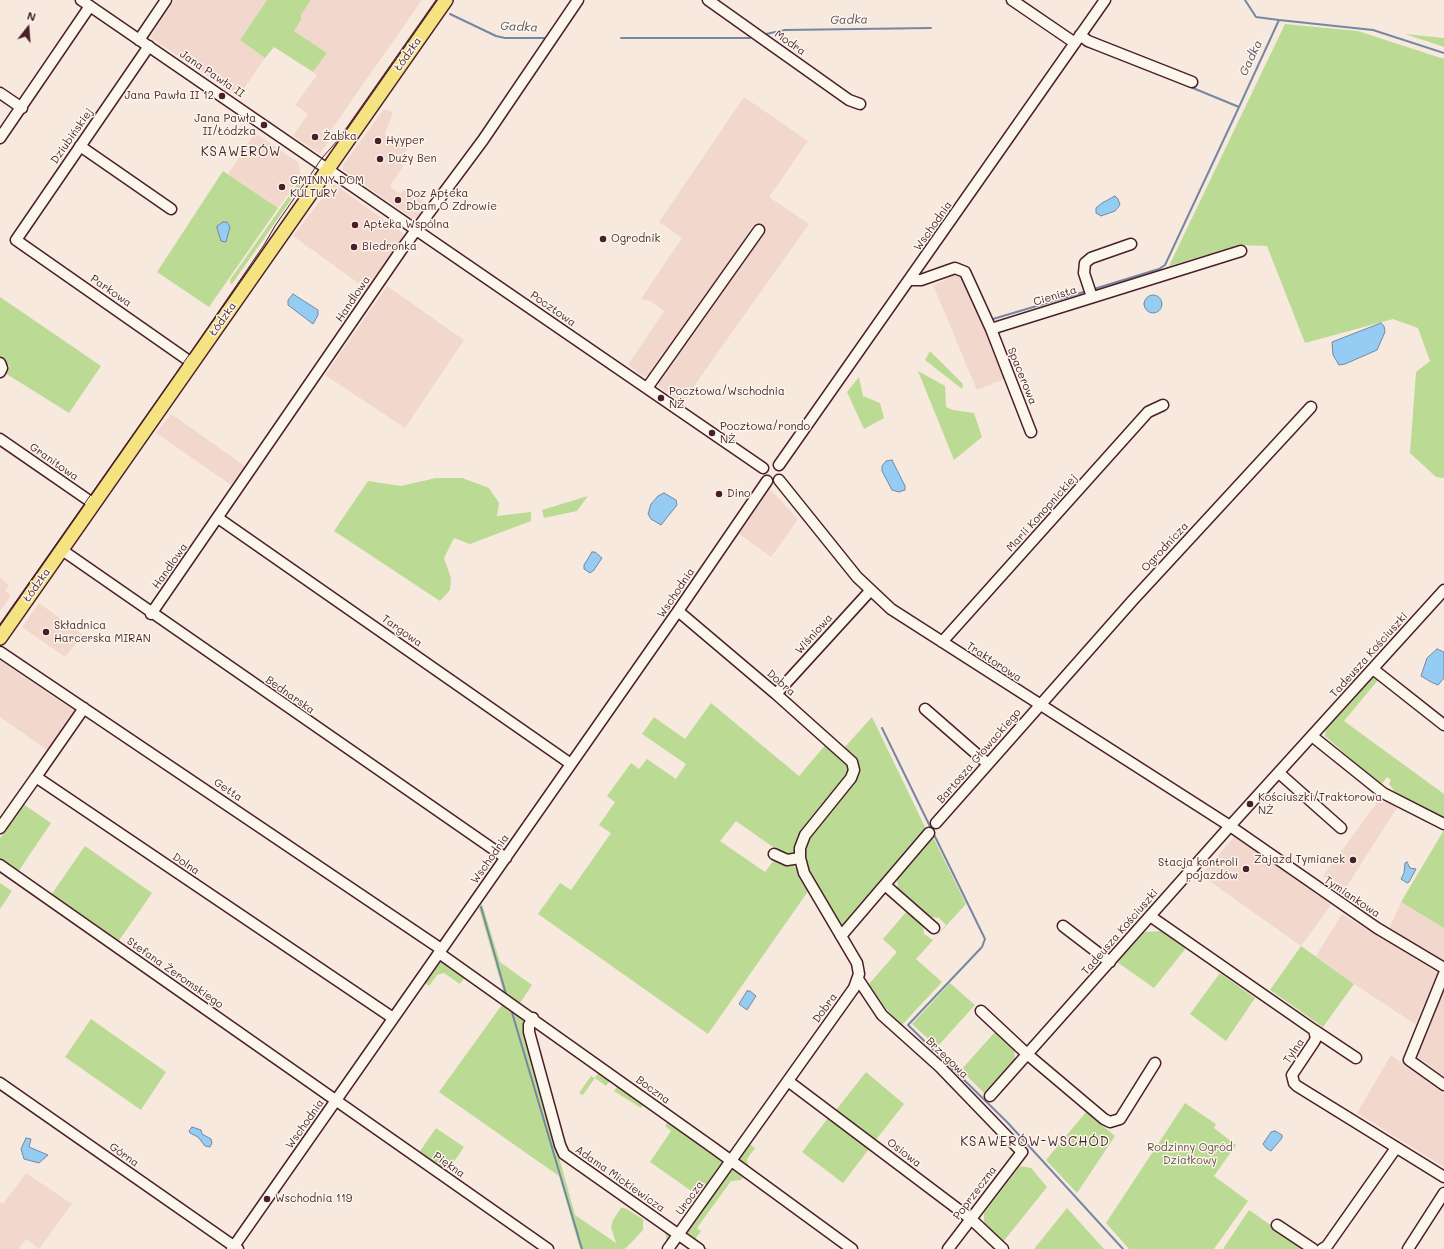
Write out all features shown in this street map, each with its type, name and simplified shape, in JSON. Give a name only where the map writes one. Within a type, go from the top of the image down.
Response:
[{"type":"main road","name":"Łódzka","points":[[0,638],[446,0]]},
{"type":"street","name":"Jana Pawła II","points":[[81,0],[328,169]]},
{"type":"street","points":[[140,40],[166,0]]},
{"type":"street","name":"Handlowa","points":[[151,614],[416,229],[483,140],[578,0]]},
{"type":"street","name":"Modra","points":[[708,0],[849,100],[860,104]]},
{"type":"street","points":[[1012,0],[1077,39],[1088,41],[1192,82]]},
{"type":"street","name":"Wschodnia","points":[[779,466],[911,280],[1105,0]]},
{"type":"street","points":[[0,138],[22,108],[90,6]]},
{"type":"street","name":"Dziubińskiej","points":[[16,240],[149,46]]},
{"type":"street","points":[[0,93],[22,108]]},
{"type":"street","points":[[80,146],[171,209]]},
{"type":"street","name":"Pocztowa","points":[[328,169],[764,468]]},
{"type":"street","points":[[647,388],[759,230]]},
{"type":"street","name":"Parkowa","points":[[16,240],[192,362]]},
{"type":"street","points":[[1092,297],[1084,273],[1085,263],[1091,258],[1131,244]]},
{"type":"street","name":"Cienista","points":[[991,329],[1241,251]]},
{"type":"street","points":[[911,280],[921,280],[955,268],[962,270],[967,275],[991,329]]},
{"type":"street","name":"Spacerowa","points":[[991,329],[1031,432]]},
{"type":"street","points":[[0,363],[2,368],[0,372]]},
{"type":"street","name":"Marii Konopnickiej","points":[[942,642],[1148,412],[1163,405]]},
{"type":"street","name":"Ogrodnicza","points":[[1040,705],[1138,594],[1311,407]]},
{"type":"street","name":"Granitowa","points":[[0,439],[94,504]]},
{"type":"street","points":[[770,463],[779,466],[782,472],[779,480],[773,483],[767,481],[763,475],[764,468],[770,463]]},
{"type":"street","name":"Traktorowa","points":[[779,480],[870,591],[897,613],[1230,826]]},
{"type":"street","name":"Wschodnia","points":[[235,1248],[336,1100],[678,611],[767,481]]},
{"type":"street","name":"Targowa","points":[[218,518],[571,764]]},
{"type":"street","name":"Bednarska","points":[[62,550],[151,614],[506,858]]},
{"type":"street","name":"Tadeusza Kościuszki","points":[[990,1096],[1230,826],[1444,590]]},
{"type":"street","name":"Wiśniowa","points":[[776,694],[870,591]]},
{"type":"street","name":"Dobra","points":[[678,611],[850,758],[854,767],[846,787],[805,835],[800,848],[800,858],[804,873],[857,963],[858,979],[854,988],[732,1161]]},
{"type":"street","name":"Getta","points":[[0,652],[440,951]]},
{"type":"street","points":[[1373,669],[1444,724]]},
{"type":"street","name":"Bartosza Głowackiego","points":[[936,823],[1040,705]]},
{"type":"street","points":[[0,828],[84,708]]},
{"type":"street","points":[[925,709],[988,764]]},
{"type":"street","points":[[1312,736],[1383,793],[1444,824]]},
{"type":"street","points":[[1279,772],[1341,828]]},
{"type":"street","name":"Dolna","points":[[36,777],[393,1018]]},
{"type":"street","name":"Tymiankowa","points":[[1230,826],[1332,899],[1444,968]]},
{"type":"street","points":[[841,936],[929,833]]},
{"type":"street","points":[[774,854],[787,860],[800,858]]},
{"type":"street","name":"Stefana Żeromskiego","points":[[0,865],[336,1100]]},
{"type":"street","points":[[885,885],[934,928]]},
{"type":"street","name":"Tylna","points":[[1150,916],[1314,1030],[1316,1038],[1293,1072],[1292,1079],[1294,1083],[1444,1177]]},
{"type":"street","points":[[1063,926],[1110,962]]},
{"type":"street","name":"Boczna","points":[[440,951],[852,1249]]},
{"type":"street","points":[[1444,974],[1409,1060],[1444,1085]]},
{"type":"street","name":"Brzegowa","points":[[858,979],[882,1015],[940,1068],[1022,1152]]},
{"type":"street","points":[[981,1011],[1027,1054],[1104,1119],[1112,1122],[1120,1119],[1155,1063]]},
{"type":"street","name":"Adama Mickiewicza","points":[[533,1018],[529,1025],[529,1032],[563,1152],[699,1249]]},
{"type":"street","points":[[1314,1030],[1356,1058]]},
{"type":"street","name":"Osiowa","points":[[788,1081],[971,1219],[1004,1249]]},
{"type":"street","name":"Górna","points":[[0,1083],[235,1248]]},
{"type":"street","name":"Piękna","points":[[336,1100],[548,1249]]},
{"type":"street","points":[[1322,1249],[1327,1246],[1396,1148]]},
{"type":"street","name":"Poprzeczna","points":[[948,1249],[1022,1152]]},
{"type":"street","name":"Urocza","points":[[668,1249],[732,1161]]},
{"type":"street","points":[[1408,1249],[1444,1193]]},
{"type":"street","points":[[1277,1225],[1312,1249]]},
{"type":"shaded area","points":[[175,0],[267,0],[240,40],[265,58],[238,97],[150,37]]},
{"type":"shaded area","points":[[311,0],[422,0],[331,130],[335,133],[320,154],[293,136],[308,114],[295,105],[317,75],[313,72],[327,53],[294,31],[301,15]]},
{"type":"shaded area","points":[[744,97],[808,141],[769,197],[809,224],[682,403],[659,387],[658,379],[764,233],[753,225],[734,257],[652,375],[643,376],[628,365],[664,311],[650,301],[641,299],[682,238],[659,222]]},
{"type":"shaded area","points":[[384,109],[392,112],[385,134],[402,146],[405,137],[414,140],[400,160],[403,167],[391,184],[391,187],[398,193],[405,189],[428,205],[415,220],[343,170],[343,165]]},
{"type":"shaded area","points":[[255,133],[298,162],[301,176],[278,208],[228,174]]},
{"type":"shaded area","points":[[334,184],[404,234],[368,290],[293,236]]},
{"type":"shaded area","points":[[956,271],[962,274],[1007,378],[977,390],[933,285],[946,280],[944,275]]},
{"type":"shaded area","points":[[387,286],[464,340],[405,428],[325,375]]},
{"type":"shaded area","points":[[171,414],[245,466],[231,485],[156,433]]},
{"type":"shaded area","points":[[770,489],[798,519],[771,557],[739,534]]},
{"type":"shaded area","points":[[0,578],[9,585],[5,591],[11,595],[0,611]]},
{"type":"shaded area","points":[[39,603],[83,635],[65,657],[22,627]]},
{"type":"shaded area","points":[[0,660],[75,711],[47,750],[0,717]]},
{"type":"shaded area","points":[[1376,794],[1398,806],[1345,889],[1323,876],[1376,804]]},
{"type":"shaded area","points":[[1235,836],[1331,905],[1301,946],[1201,875]]},
{"type":"shaded area","points":[[1401,902],[1444,928],[1444,961],[1389,929]]},
{"type":"shaded area","points":[[1342,914],[1438,973],[1415,1024],[1354,984],[1316,956]]},
{"type":"shaded area","points":[[1444,991],[1444,1076],[1416,1056]]},
{"type":"shaded area","points":[[1391,1055],[1444,1094],[1444,1167],[1357,1113]]},
{"type":"shaded area","points":[[26,1173],[72,1204],[39,1249],[26,1239],[19,1249],[0,1249],[0,1202],[3,1204]]},
{"type":"green space","points":[[267,0],[311,0],[301,15],[301,20],[294,31],[327,53],[313,72],[274,47],[265,58],[240,40]]},
{"type":"green space","points":[[1285,24],[1358,31],[1444,59],[1444,478],[1436,477],[1410,453],[1416,372],[1430,361],[1418,328],[1393,319],[1305,343],[1267,246],[1239,245],[1169,266]]},
{"type":"green space","points":[[1405,34],[1444,38],[1444,47]]},
{"type":"green space","points":[[223,171],[278,208],[209,307],[157,272]]},
{"type":"green space","points":[[301,179],[305,180],[232,284],[230,283],[230,280]]},
{"type":"green space","points":[[0,297],[101,366],[69,413],[5,373],[10,366],[0,359]]},
{"type":"green space","points":[[930,351],[963,384],[962,389],[925,360]]},
{"type":"green space","points":[[918,371],[945,386],[946,407],[953,410],[974,413],[982,437],[954,460]]},
{"type":"green space","points":[[859,377],[863,396],[880,403],[884,418],[864,429],[847,392]]},
{"type":"green space","points":[[436,478],[462,478],[489,488],[499,503],[497,516],[531,512],[531,521],[470,544],[454,538],[444,558],[451,578],[450,590],[440,601],[334,531],[368,481],[401,486]]},
{"type":"green space","points":[[588,496],[577,511],[544,518],[542,510]]},
{"type":"green space","points":[[1372,675],[1378,680],[1344,721],[1444,794],[1444,818],[1396,793],[1389,784],[1391,780],[1387,777],[1381,785],[1378,783],[1325,736],[1326,728]]},
{"type":"green space","points":[[711,703],[799,776],[828,742],[846,760],[849,774],[798,842],[793,856],[790,857],[780,852],[736,821],[720,841],[765,872],[774,860],[793,864],[809,890],[708,1034],[538,914],[560,883],[571,890],[611,833],[599,825],[615,802],[607,796],[631,763],[639,769],[647,759],[676,779],[686,764],[642,734],[654,717],[685,739]]},
{"type":"green space","points":[[872,717],[927,831],[844,926],[839,922],[809,876],[803,863],[806,842],[853,780],[844,748]]},
{"type":"green space","points":[[23,804],[51,823],[18,872],[0,859],[0,838]]},
{"type":"green space","points":[[1444,830],[1444,928],[1401,902]]},
{"type":"green space","points":[[933,837],[966,904],[916,959],[942,982],[901,1026],[884,1006],[869,984],[897,952],[862,920],[883,939],[907,911],[923,925],[924,934],[933,940],[946,925],[939,918],[930,917],[898,889],[897,878]]},
{"type":"green space","points":[[85,846],[152,893],[118,942],[51,895]]},
{"type":"green space","points":[[0,883],[12,891],[0,909]]},
{"type":"green space","points":[[482,904],[500,962],[532,985],[520,1003],[533,1013],[532,1014],[504,994],[479,908]]},
{"type":"green space","points":[[1162,931],[1186,948],[1154,988],[1117,962],[1144,932]]},
{"type":"green space","points":[[1301,946],[1354,984],[1323,1027],[1270,990]]},
{"type":"green space","points":[[444,961],[466,976],[460,984],[444,973],[437,975],[429,986],[425,983],[440,962]]},
{"type":"green space","points":[[1220,973],[1255,998],[1226,1041],[1190,1014]]},
{"type":"green space","points":[[950,983],[975,1005],[937,1047],[912,1024]]},
{"type":"green space","points":[[504,1002],[524,1015],[526,1034],[559,1153],[670,1232],[672,1236],[665,1249],[662,1249],[667,1242],[665,1232],[559,1157],[575,1215],[616,1243],[611,1227],[613,1220],[621,1208],[625,1208],[643,1219],[643,1230],[624,1249],[580,1249],[559,1176],[439,1092]]},
{"type":"green space","points":[[91,1019],[166,1072],[141,1110],[65,1057]]},
{"type":"green space","points":[[995,1032],[1014,1050],[1015,1059],[984,1093],[961,1070]]},
{"type":"green space","points":[[600,1070],[612,1078],[606,1086],[595,1078]]},
{"type":"green space","points":[[866,1072],[904,1104],[875,1141],[836,1110]]},
{"type":"green space","points":[[591,1076],[595,1078],[583,1095],[579,1093]]},
{"type":"green space","points":[[619,1084],[645,1102],[641,1108],[614,1091]]},
{"type":"green space","name":"Rodzinny Ogród Działkowy","points":[[1185,1103],[1216,1124],[1214,1128],[1236,1145],[1214,1176],[1248,1201],[1214,1249],[1129,1249],[1106,1223]]},
{"type":"green space","points":[[1086,1112],[1115,1136],[1077,1193],[1046,1160]]},
{"type":"green space","points":[[828,1118],[869,1149],[843,1183],[802,1152]]},
{"type":"green space","points":[[670,1119],[726,1161],[700,1197],[650,1162],[671,1131],[665,1126]]},
{"type":"green space","points":[[436,1128],[464,1147],[446,1173],[418,1154]]},
{"type":"green space","points":[[748,1143],[755,1148],[747,1159],[749,1169],[737,1160]]},
{"type":"green space","points":[[1020,1166],[1031,1168],[1047,1187],[1003,1242],[984,1224],[984,1213]]},
{"type":"green space","points":[[730,1167],[745,1174],[741,1180],[731,1181],[697,1228],[701,1231],[696,1238],[696,1241],[708,1249],[703,1249],[685,1234]]},
{"type":"green space","points":[[1067,1208],[1104,1249],[1034,1249]]},
{"type":"green space","points":[[1249,1210],[1305,1249],[1223,1249]]},
{"type":"water","points":[[1115,196],[1120,205],[1115,211],[1101,216],[1096,213],[1096,208]]},
{"type":"water","points":[[223,222],[227,222],[230,227],[226,242],[221,241],[217,228],[217,226]]},
{"type":"water","points":[[293,294],[318,310],[318,315],[313,324],[288,305],[288,300]]},
{"type":"water","points":[[1153,295],[1159,298],[1162,304],[1159,310],[1153,313],[1147,310],[1144,304],[1147,298]]},
{"type":"water","points":[[1381,323],[1384,326],[1385,332],[1377,350],[1345,364],[1339,365],[1333,355],[1332,342]]},
{"type":"water","points":[[892,460],[905,486],[905,490],[899,492],[892,490],[882,471],[882,466],[886,461]]},
{"type":"water","points":[[664,493],[676,500],[677,505],[661,525],[651,519],[648,514],[651,504],[658,496]]},
{"type":"water","points":[[592,552],[595,552],[602,558],[594,570],[590,573],[584,569],[584,565]]},
{"type":"water","points":[[1437,649],[1444,652],[1444,678],[1438,685],[1421,676],[1427,658]]},
{"type":"water","points":[[1407,862],[1410,868],[1416,869],[1407,883],[1401,879],[1404,873],[1405,863]]},
{"type":"water","points":[[747,991],[750,991],[756,996],[747,1010],[739,1004]]},
{"type":"water","points":[[192,1127],[201,1130],[202,1134],[211,1139],[212,1143],[210,1147],[205,1146],[198,1137],[190,1133],[189,1131]]},
{"type":"water","points":[[1275,1131],[1282,1135],[1282,1138],[1271,1151],[1263,1144],[1271,1132]]},
{"type":"water","points":[[26,1138],[31,1139],[29,1147],[48,1155],[39,1163],[24,1159],[21,1149]]},
{"type":"waterway","points":[[1245,0],[1256,17],[1279,20]]},
{"type":"waterway","name":"Gadka","points":[[450,14],[496,36],[505,38],[544,38]]},
{"type":"waterway","name":"Gadka","points":[[1188,86],[1239,107],[1279,20],[1373,30],[1444,53]]},
{"type":"waterway","name":"Gadka","points":[[766,34],[785,30],[931,28]]},
{"type":"waterway","name":"Gadka","points":[[621,38],[750,38]]},
{"type":"waterway","name":"Gadka","points":[[1085,46],[1095,49]]},
{"type":"waterway","points":[[1094,289],[1159,269],[1165,265],[1239,107]]},
{"type":"waterway","points":[[993,319],[1087,291]]},
{"type":"waterway","points":[[882,728],[985,939],[982,947],[908,1025],[1007,1122],[1123,1249]]},
{"type":"waterway","points":[[481,907],[506,994]]},
{"type":"waterway","points":[[511,1009],[582,1249]]},
{"type":"tram line","points":[[0,624],[191,352],[322,158],[338,140],[436,0]]},
{"type":"place","name":"Jana Pawła II 12","points":[[222,96]]},
{"type":"place","name":"Jana Pawła II/Łódzka","points":[[264,125]]},
{"type":"place","name":"Żabka","points":[[315,137]]},
{"type":"place","name":"Hyyper","points":[[378,141]]},
{"type":"place","name":"Duży Ben","points":[[380,159]]},
{"type":"place","name":"GMINNY DOM KULTURY","points":[[282,187]]},
{"type":"place","name":"Doz Apteka Dbam O Zdrowie","points":[[398,200]]},
{"type":"place","name":"Apteka Wspólna","points":[[355,225]]},
{"type":"place","name":"Ogrodnik","points":[[603,239]]},
{"type":"place","name":"Biedronka","points":[[354,247]]},
{"type":"place","name":"Pocztowa/Wschodnia NŻ","points":[[661,398]]},
{"type":"place","name":"Pocztowa/rondo NŻ","points":[[712,433]]},
{"type":"place","name":"Dino","points":[[719,494]]},
{"type":"place","name":"Składnica Harcerska MIRAN","points":[[46,632]]},
{"type":"place","name":"Kościuszki/Traktorowa NŻ","points":[[1250,804]]},
{"type":"place","name":"Zajazd Tymianek","points":[[1353,860]]},
{"type":"place","name":"Stacja kontroli pojazdów","points":[[1246,869]]},
{"type":"place","name":"Wschodnia 119","points":[[267,1199]]},
{"type":"district","name":"KSAWERÓW","points":[[241,152]]},
{"type":"district","name":"KSAWERÓW-WSCHÓD","points":[[1035,1142]]}]
